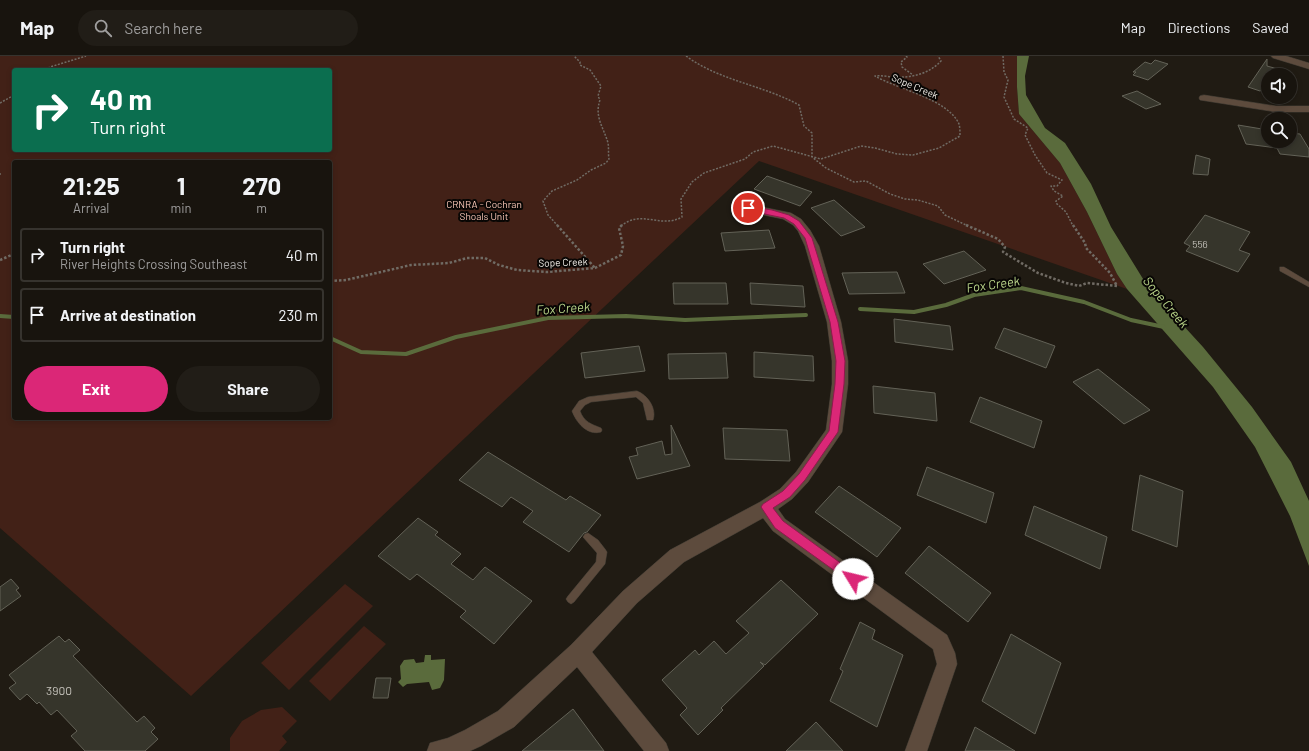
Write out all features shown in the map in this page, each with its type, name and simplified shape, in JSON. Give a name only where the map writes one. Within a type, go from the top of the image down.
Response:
[{"type":"street","points":[[1276,56],[1309,66]]},
{"type":"street","points":[[1204,98],[1276,109],[1309,109]]},
{"type":"street","points":[[438,751],[449,749],[473,738],[506,719],[578,652],[630,597],[677,556],[766,507],[786,494],[802,477],[834,432],[840,384],[840,361],[834,322],[809,238],[797,222],[787,216],[748,208]]},
{"type":"street","points":[[766,507],[779,524],[940,642],[945,653],[946,664],[916,751]]},
{"type":"street","points":[[578,652],[658,751]]},
{"type":"lane","points":[[1282,269],[1309,285]]},
{"type":"lane","points":[[598,430],[589,428],[579,418],[576,411],[579,405],[584,401],[637,394],[644,396],[647,402],[650,418]]},
{"type":"lane","points":[[571,599],[600,564],[602,552],[595,542],[588,537]]},
{"type":"path","points":[[48,68],[86,56]]},
{"type":"path","points":[[574,56],[580,62],[580,65],[590,70],[601,86],[598,96],[600,100],[597,108],[603,133],[608,144],[607,151],[609,159],[606,163],[591,170],[577,180],[552,191],[543,201],[548,215],[595,268]]},
{"type":"path","points":[[686,56],[698,65],[726,78],[753,86],[799,105],[804,126],[812,133],[812,157],[826,168],[854,182],[866,181],[890,194],[905,199],[918,200],[938,206],[945,215],[998,239],[1005,247],[1003,252],[1038,273],[1080,286],[1087,283],[1117,286],[1110,273],[1086,248],[1086,245],[1081,236],[1075,230],[1065,209],[1056,203],[1056,201],[1062,196],[1054,191],[1051,186],[1057,186],[1062,180],[1047,173],[1035,155],[1025,135],[1028,128],[1014,119],[1004,97],[1008,80],[1004,72],[1003,56]]},
{"type":"path","points":[[906,56],[907,57],[901,62],[902,67],[914,76]]},
{"type":"path","name":"Sope Creek","points":[[332,282],[411,265],[448,263],[467,258],[484,258],[499,265],[517,270],[547,272],[595,268],[621,255],[622,246],[619,228],[624,222],[648,218],[665,222],[677,222],[682,217],[681,199],[692,182],[704,173],[746,159],[753,152],[773,146],[812,157],[826,158],[847,149],[862,146],[910,155],[950,144],[960,136],[961,130],[958,119],[948,110],[934,102],[900,89],[875,76],[914,76],[933,68],[938,64],[941,60],[938,56]]},
{"type":"path","points":[[0,103],[12,96]]},
{"type":"path","points":[[0,173],[0,176]]},
{"type":"path","points":[[0,260],[12,255]]},
{"type":"green space","name":"CRNRA - Cochran Shoals Unit","points":[[0,56],[1017,56],[1019,114],[1060,163],[1087,212],[1117,274],[1127,289],[759,161],[191,696],[0,528]]},
{"type":"green space","points":[[345,584],[373,606],[289,690],[261,663]]},
{"type":"green space","points":[[364,626],[386,644],[330,701],[309,681]]},
{"type":"green space","points":[[282,707],[297,721],[282,736],[287,742],[279,751],[230,751],[230,738],[242,721],[261,710]]},
{"type":"shaded area","points":[[1017,56],[1029,56],[1025,76],[1026,95],[1045,128],[1065,143],[1091,184],[1111,227],[1148,287],[1203,347],[1252,407],[1291,462],[1309,501],[1309,566],[1290,516],[1255,447],[1213,387],[1127,289],[1117,274],[1087,212],[1060,163],[1019,114]]},
{"type":"shaded area","points":[[425,655],[431,655],[431,660],[445,659],[444,680],[440,688],[432,690],[429,682],[407,684],[403,687],[398,682],[401,679],[400,666],[404,660],[414,659],[416,663],[424,662]]},
{"type":"building","points":[[1267,59],[1267,66],[1274,68],[1261,68],[1261,90],[1248,87]]},
{"type":"building","points":[[1155,60],[1168,64],[1148,80],[1133,75],[1136,72],[1133,72],[1145,62],[1151,64]]},
{"type":"building","points":[[1137,91],[1161,104],[1146,109],[1122,96]]},
{"type":"building","points":[[1238,125],[1261,129],[1261,146],[1246,144]]},
{"type":"building","points":[[1297,134],[1300,134],[1309,149],[1309,157],[1280,154],[1277,148],[1297,148]]},
{"type":"building","points":[[1196,155],[1210,159],[1208,175],[1193,174]]},
{"type":"building","points":[[767,176],[812,192],[800,206],[754,189]]},
{"type":"building","points":[[834,200],[865,227],[841,236],[811,208]]},
{"type":"building","points":[[1205,215],[1250,232],[1239,250],[1250,254],[1238,272],[1186,251],[1190,246],[1184,243]]},
{"type":"building","points":[[769,230],[775,248],[725,251],[721,233]]},
{"type":"building","points":[[964,251],[986,270],[944,284],[923,264]]},
{"type":"building","points":[[897,272],[905,293],[849,294],[842,273]]},
{"type":"building","points":[[673,283],[726,283],[728,304],[674,304]]},
{"type":"building","points":[[750,283],[803,286],[805,307],[751,304]]},
{"type":"building","points":[[894,319],[950,326],[953,350],[895,342]]},
{"type":"building","points":[[1004,328],[1055,346],[1046,368],[995,348]]},
{"type":"building","points":[[639,346],[645,371],[585,378],[581,353]]},
{"type":"building","points":[[754,352],[813,356],[814,381],[754,377]]},
{"type":"building","points":[[726,353],[728,378],[669,379],[668,354]]},
{"type":"building","points":[[1098,369],[1150,410],[1124,424],[1073,382]]},
{"type":"building","points":[[873,386],[935,393],[937,421],[874,413]]},
{"type":"building","points":[[980,397],[1042,421],[1034,448],[970,422]]},
{"type":"building","points":[[671,425],[690,466],[637,479],[629,457],[638,455],[636,448],[662,441],[665,455],[672,454]]},
{"type":"building","points":[[723,428],[787,430],[790,461],[725,459]]},
{"type":"building","points":[[488,452],[566,500],[570,496],[601,515],[569,552],[523,522],[533,511],[511,497],[502,507],[459,480]]},
{"type":"building","points":[[927,467],[994,493],[986,523],[917,495]]},
{"type":"building","points":[[1140,475],[1183,491],[1177,547],[1132,530]]},
{"type":"building","points":[[839,486],[901,528],[877,557],[815,512]]},
{"type":"building","points":[[1034,506],[1107,537],[1100,569],[1025,535]]},
{"type":"building","points":[[418,518],[438,532],[435,535],[461,554],[451,564],[473,580],[485,567],[532,601],[494,644],[460,617],[466,611],[417,574],[410,580],[378,556]]},
{"type":"building","points":[[929,546],[991,593],[968,622],[905,573]]},
{"type":"building","points":[[11,579],[19,588],[16,590],[21,596],[0,611],[0,587]]},
{"type":"building","points":[[781,580],[818,614],[765,665],[760,662],[764,666],[721,708],[723,710],[698,735],[680,715],[687,708],[662,680],[695,650],[699,655],[714,641],[726,654],[749,633],[736,621]]},
{"type":"building","points":[[860,622],[875,630],[872,639],[903,655],[877,727],[830,701],[843,671],[840,669]]},
{"type":"building","points":[[1011,634],[1061,663],[1035,734],[982,701]]},
{"type":"building","points":[[59,636],[65,642],[69,639],[80,650],[73,656],[137,722],[144,716],[155,728],[151,732],[158,739],[145,751],[85,751],[71,736],[77,731],[57,710],[51,715],[39,702],[37,704],[27,694],[20,700],[9,688],[16,683],[9,675]]},
{"type":"building","points":[[376,678],[391,678],[388,698],[373,698]]},
{"type":"building","points":[[573,709],[604,751],[522,751]]},
{"type":"building","points":[[816,722],[843,751],[786,751]]},
{"type":"building","points":[[975,727],[1015,751],[965,751]]},
{"type":"waterway","name":"Fox Creek","points":[[860,309],[914,312],[946,305],[974,295],[1021,288],[1084,302],[1131,320],[1164,327]]},
{"type":"waterway","name":"Fox Creek","points":[[332,339],[361,352],[406,354],[456,337],[548,318],[626,316],[685,320],[806,315]]},
{"type":"waterway","name":"Fox Creek","points":[[0,316],[12,317]]},
{"type":"route","points":[[748,208],[787,216],[797,222],[809,238],[834,322],[840,361],[840,384],[834,432],[802,477],[786,494],[766,507],[779,524],[853,579]]}]
